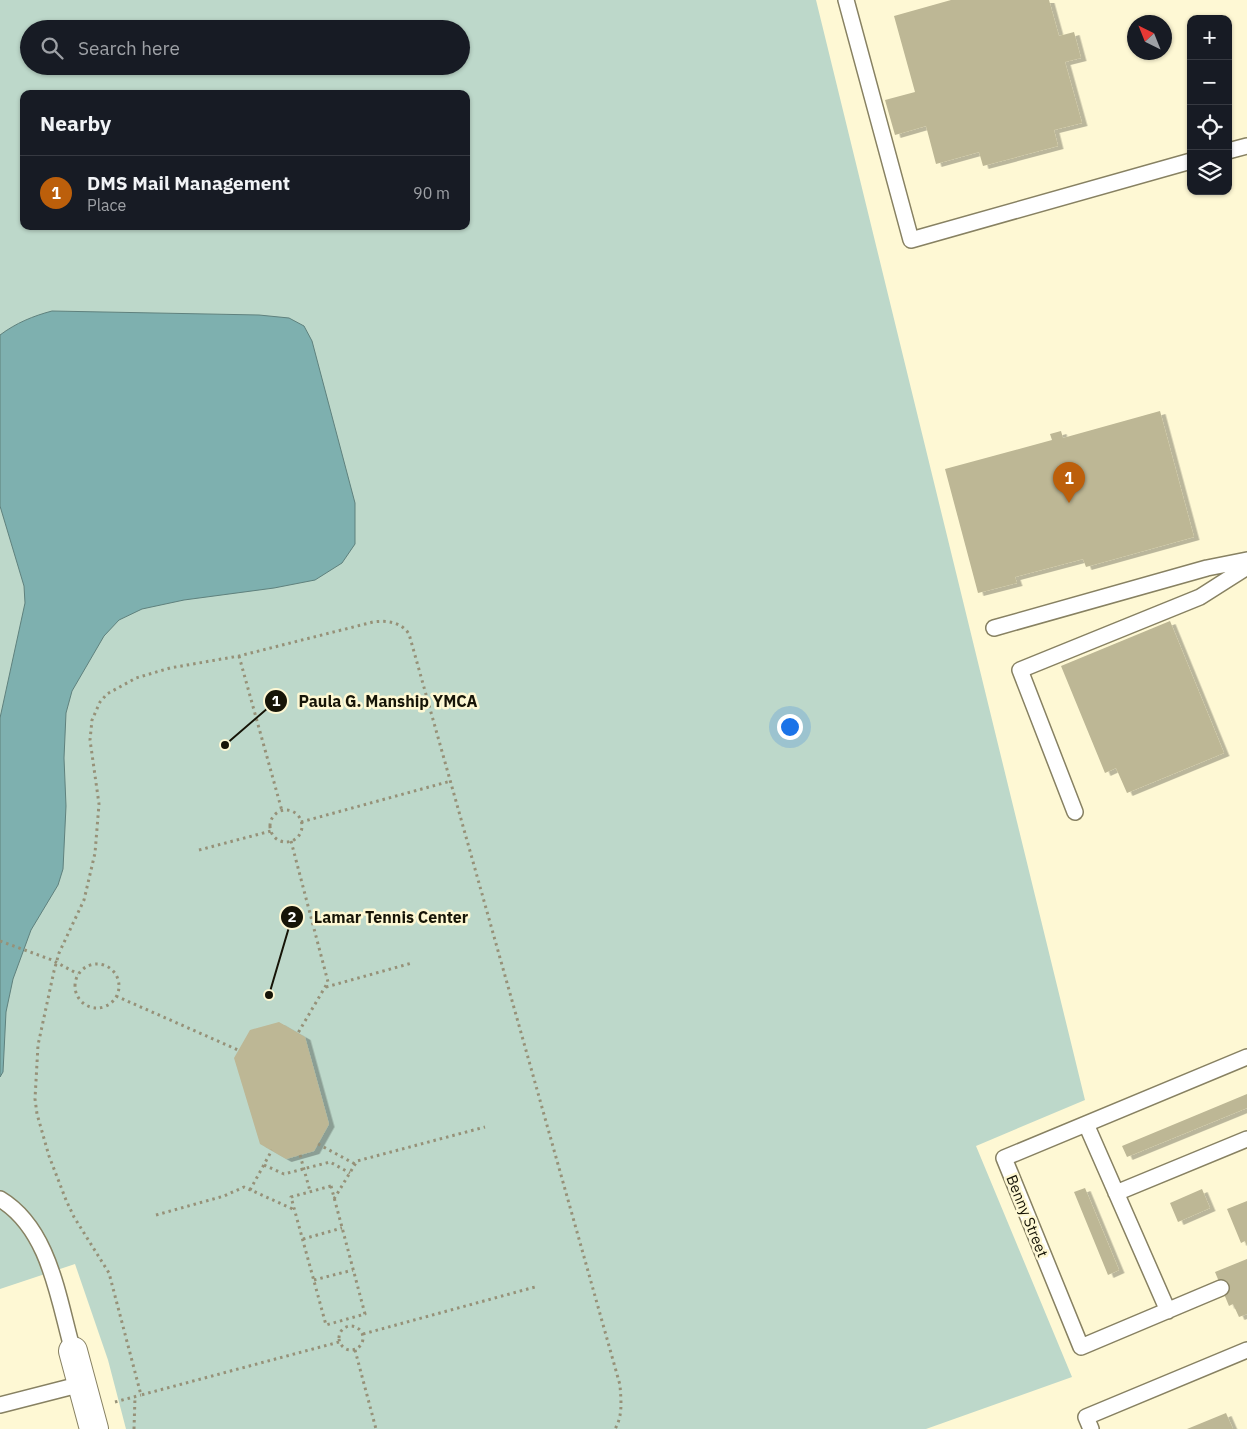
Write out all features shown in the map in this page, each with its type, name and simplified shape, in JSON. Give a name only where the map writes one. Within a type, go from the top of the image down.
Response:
[{"type":"street","points":[[73,1351],[94,1429]]},
{"type":"lane","points":[[846,0],[910,240],[1187,162]]},
{"type":"lane","points":[[1232,150],[1247,146]]},
{"type":"lane","points":[[994,628],[1207,568],[1247,560]]},
{"type":"lane","points":[[1075,812],[1020,670],[1200,597],[1247,567]]},
{"type":"lane","name":"Benny Street","points":[[1168,1311],[1081,1347],[1004,1158],[1247,1057]]},
{"type":"lane","points":[[1086,1124],[1168,1311],[1222,1288]]},
{"type":"lane","points":[[1116,1193],[1247,1139]]},
{"type":"lane","points":[[0,1198],[18,1213],[30,1228],[41,1248],[50,1269],[73,1351]]},
{"type":"lane","points":[[1091,1429],[1086,1417],[1247,1350]]},
{"type":"lane","points":[[0,1405],[82,1384]]},
{"type":"path","points":[[339,1342],[141,1395],[109,1273],[74,1217],[49,1156],[37,1114],[35,1077],[38,1045],[59,954],[84,900],[95,853],[99,804],[90,729],[94,713],[100,702],[107,694],[136,678],[170,668],[239,656],[383,621],[398,624],[409,634],[620,1385],[622,1410],[620,1420],[615,1429]]},
{"type":"path","points":[[239,656],[282,810]]},
{"type":"path","points":[[301,822],[451,781]]},
{"type":"path","points":[[282,810],[297,815],[301,822],[299,834],[291,841],[276,839],[271,831],[271,820],[282,810]]},
{"type":"path","points":[[200,850],[271,831]]},
{"type":"path","points":[[291,841],[328,982],[298,1033]]},
{"type":"path","points":[[0,941],[57,962],[78,974]]},
{"type":"path","points":[[325,987],[412,963]]},
{"type":"path","points":[[96,964],[110,968],[118,981],[119,988],[116,996],[107,1006],[93,1008],[86,1006],[80,1001],[74,988],[78,974],[83,968],[96,964]]},
{"type":"path","points":[[116,996],[238,1050]]},
{"type":"path","points":[[334,1198],[357,1161],[485,1127]]},
{"type":"path","points":[[318,1144],[355,1164]]},
{"type":"path","points":[[250,1190],[272,1150]]},
{"type":"path","points":[[300,1155],[310,1191]]},
{"type":"path","points":[[264,1165],[284,1174],[330,1162],[350,1173]]},
{"type":"path","points":[[331,1186],[334,1198],[365,1314],[326,1325],[291,1197],[331,1186]]},
{"type":"path","points":[[156,1215],[224,1196],[244,1187],[295,1210]]},
{"type":"path","points":[[302,1239],[342,1228]]},
{"type":"path","points":[[314,1280],[353,1270]]},
{"type":"path","points":[[363,1334],[535,1288]]},
{"type":"path","points":[[346,1319],[348,1326]]},
{"type":"path","points":[[348,1326],[356,1327],[363,1334],[364,1340],[362,1344],[354,1350],[347,1350],[339,1342],[342,1331],[348,1326]]},
{"type":"path","points":[[354,1350],[376,1429]]},
{"type":"path","points":[[134,1429],[135,1397]]},
{"type":"green space","points":[[0,0],[816,0],[1085,1100],[976,1146],[1072,1377],[926,1429],[126,1429],[108,1360],[75,1264],[0,1289]]},
{"type":"water","points":[[52,311],[259,315],[289,318],[304,326],[312,341],[355,503],[355,544],[342,563],[315,580],[274,588],[184,600],[142,609],[119,620],[104,636],[72,691],[66,713],[64,758],[66,806],[63,869],[58,885],[31,930],[13,979],[6,1012],[3,1072],[0,1077],[0,718],[25,603],[24,586],[0,506],[0,335],[25,320]]},
{"type":"building","points":[[951,0],[1049,0],[1059,36],[1074,32],[1081,58],[1065,62],[1082,123],[1054,130],[1058,146],[983,166],[979,152],[936,164],[926,126],[895,135],[885,100],[915,92],[894,16]]},
{"type":"building","points":[[1160,411],[1194,537],[1086,567],[1083,559],[1015,577],[1017,583],[978,593],[945,469],[1052,440],[1050,434],[1061,431],[1063,438]]},
{"type":"building","points":[[1170,621],[1224,753],[1127,793],[1116,768],[1105,773],[1061,666]]},
{"type":"building","points":[[279,1022],[305,1037],[329,1124],[314,1151],[286,1159],[260,1144],[234,1058],[250,1030]]},
{"type":"building","points":[[1247,1094],[1247,1108],[1127,1157],[1122,1146]]},
{"type":"building","points":[[1085,1188],[1119,1270],[1108,1275],[1074,1192]]},
{"type":"building","points":[[1202,1189],[1210,1208],[1178,1222],[1170,1203]]},
{"type":"building","points":[[1247,1201],[1247,1246],[1245,1241],[1241,1243],[1227,1209]]},
{"type":"building","points":[[1247,1259],[1247,1314],[1239,1317],[1233,1304],[1229,1306],[1215,1272]]},
{"type":"building","points":[[1226,1413],[1233,1429],[1187,1429]]},
{"type":"place","name":"DMS Mail Management","points":[[1069,503]]},
{"type":"place","name":"Paula G. Manship YMCA","points":[[225,745]]},
{"type":"place","name":"Lamar Tennis Center","points":[[269,995]]}]
